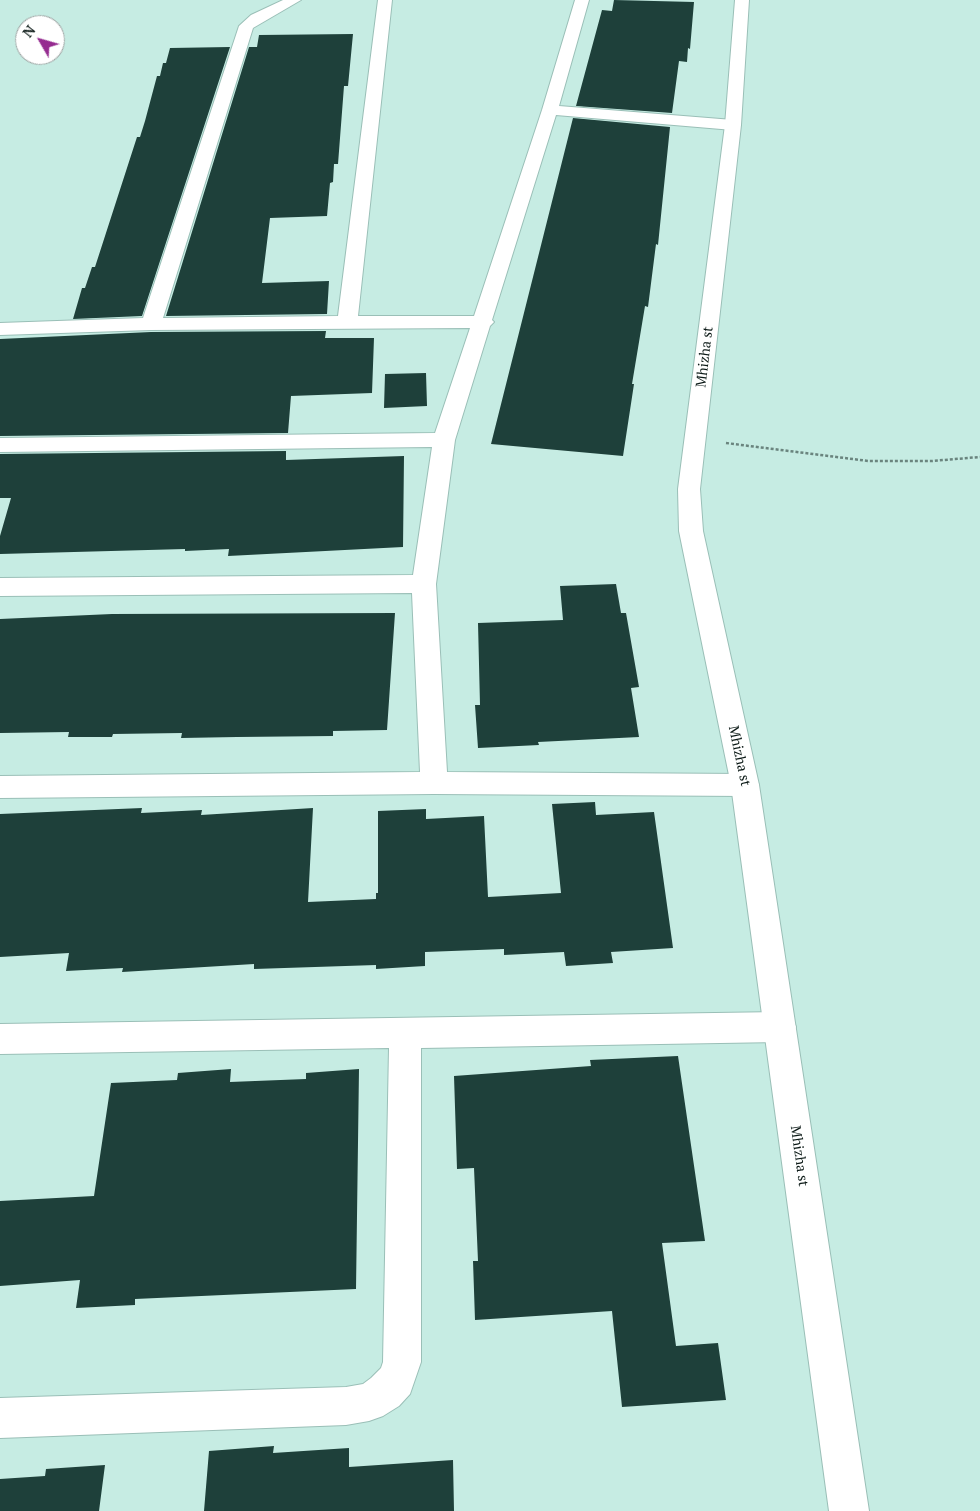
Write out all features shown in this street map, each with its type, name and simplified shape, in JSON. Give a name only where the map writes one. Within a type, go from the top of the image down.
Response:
[{"type":"street","points":[[151,324],[246,26],[256,18],[294,0]]},
{"type":"street","points":[[347,322],[385,0]]},
{"type":"street","points":[[434,783],[424,584],[444,440],[484,322],[582,0]]},
{"type":"street","name":"Mhizha st","points":[[742,0],[733,125],[690,489],[691,531],[745,785],[849,1511]]},
{"type":"street","points":[[550,110],[733,125]]},
{"type":"street","points":[[0,329],[151,324],[484,322]]},
{"type":"street","points":[[0,446],[444,440]]},
{"type":"street","points":[[0,587],[424,584]]},
{"type":"street","points":[[0,787],[434,783],[745,785]]},
{"type":"street","points":[[0,1040],[780,1027]]},
{"type":"street","points":[[0,1418],[346,1406],[369,1402],[385,1392],[396,1380],[402,1362],[405,1034]]},
{"type":"path","points":[[696,440],[749,444],[868,461],[932,461],[980,457]]},
{"type":"building","points":[[614,0],[694,2],[690,49],[688,48],[687,62],[679,61],[672,113],[576,106],[602,10],[612,11]]},
{"type":"building","points":[[353,34],[348,86],[344,86],[338,164],[334,164],[327,216],[270,218],[262,283],[329,281],[327,314],[166,316],[249,47],[257,47],[259,35]]},
{"type":"building","points":[[230,47],[142,316],[73,319],[82,288],[85,288],[92,267],[95,267],[137,137],[140,137],[157,76],[160,76],[163,63],[166,63],[170,48]]},
{"type":"building","points":[[573,118],[670,127],[658,245],[656,244],[648,307],[645,306],[632,384],[634,384],[623,456],[491,444]]},
{"type":"building","points":[[326,331],[325,338],[374,338],[372,393],[291,396],[288,433],[0,436],[0,339],[151,332]]},
{"type":"building","points":[[426,373],[427,406],[384,408],[385,374]]},
{"type":"building","points":[[286,451],[286,460],[404,456],[403,547],[228,556],[229,549],[0,554],[0,536],[11,498],[0,498],[0,454]]},
{"type":"building","points":[[616,584],[621,613],[626,613],[639,687],[631,688],[639,737],[538,742],[539,745],[478,748],[475,705],[480,705],[478,623],[563,620],[560,586]]},
{"type":"building","points":[[395,613],[387,730],[333,731],[333,736],[181,738],[182,733],[113,734],[112,737],[68,737],[69,732],[0,733],[0,619],[112,614]]},
{"type":"building","points":[[595,802],[596,815],[654,812],[673,948],[611,952],[613,963],[566,966],[564,952],[504,955],[504,949],[425,952],[425,966],[376,969],[376,965],[254,969],[254,964],[122,972],[123,968],[66,971],[69,953],[0,957],[0,814],[142,808],[141,813],[202,810],[201,815],[313,808],[308,902],[376,899],[376,893],[378,893],[378,811],[426,809],[426,819],[484,816],[488,897],[561,893],[552,804]]},
{"type":"building","points":[[678,1056],[705,1241],[662,1243],[676,1346],[718,1343],[726,1400],[622,1407],[612,1311],[475,1320],[473,1261],[478,1261],[474,1168],[457,1169],[454,1076],[591,1066],[590,1060]]},
{"type":"building","points":[[231,1069],[230,1082],[306,1079],[306,1073],[359,1069],[356,1289],[135,1299],[135,1305],[76,1308],[80,1280],[0,1286],[0,1201],[94,1196],[111,1083],[177,1080],[178,1073]]},
{"type":"building","points":[[274,1446],[273,1453],[349,1448],[349,1467],[453,1460],[454,1511],[204,1511],[209,1451]]},
{"type":"building","points":[[105,1465],[99,1511],[0,1511],[0,1479],[45,1476],[46,1469]]}]
